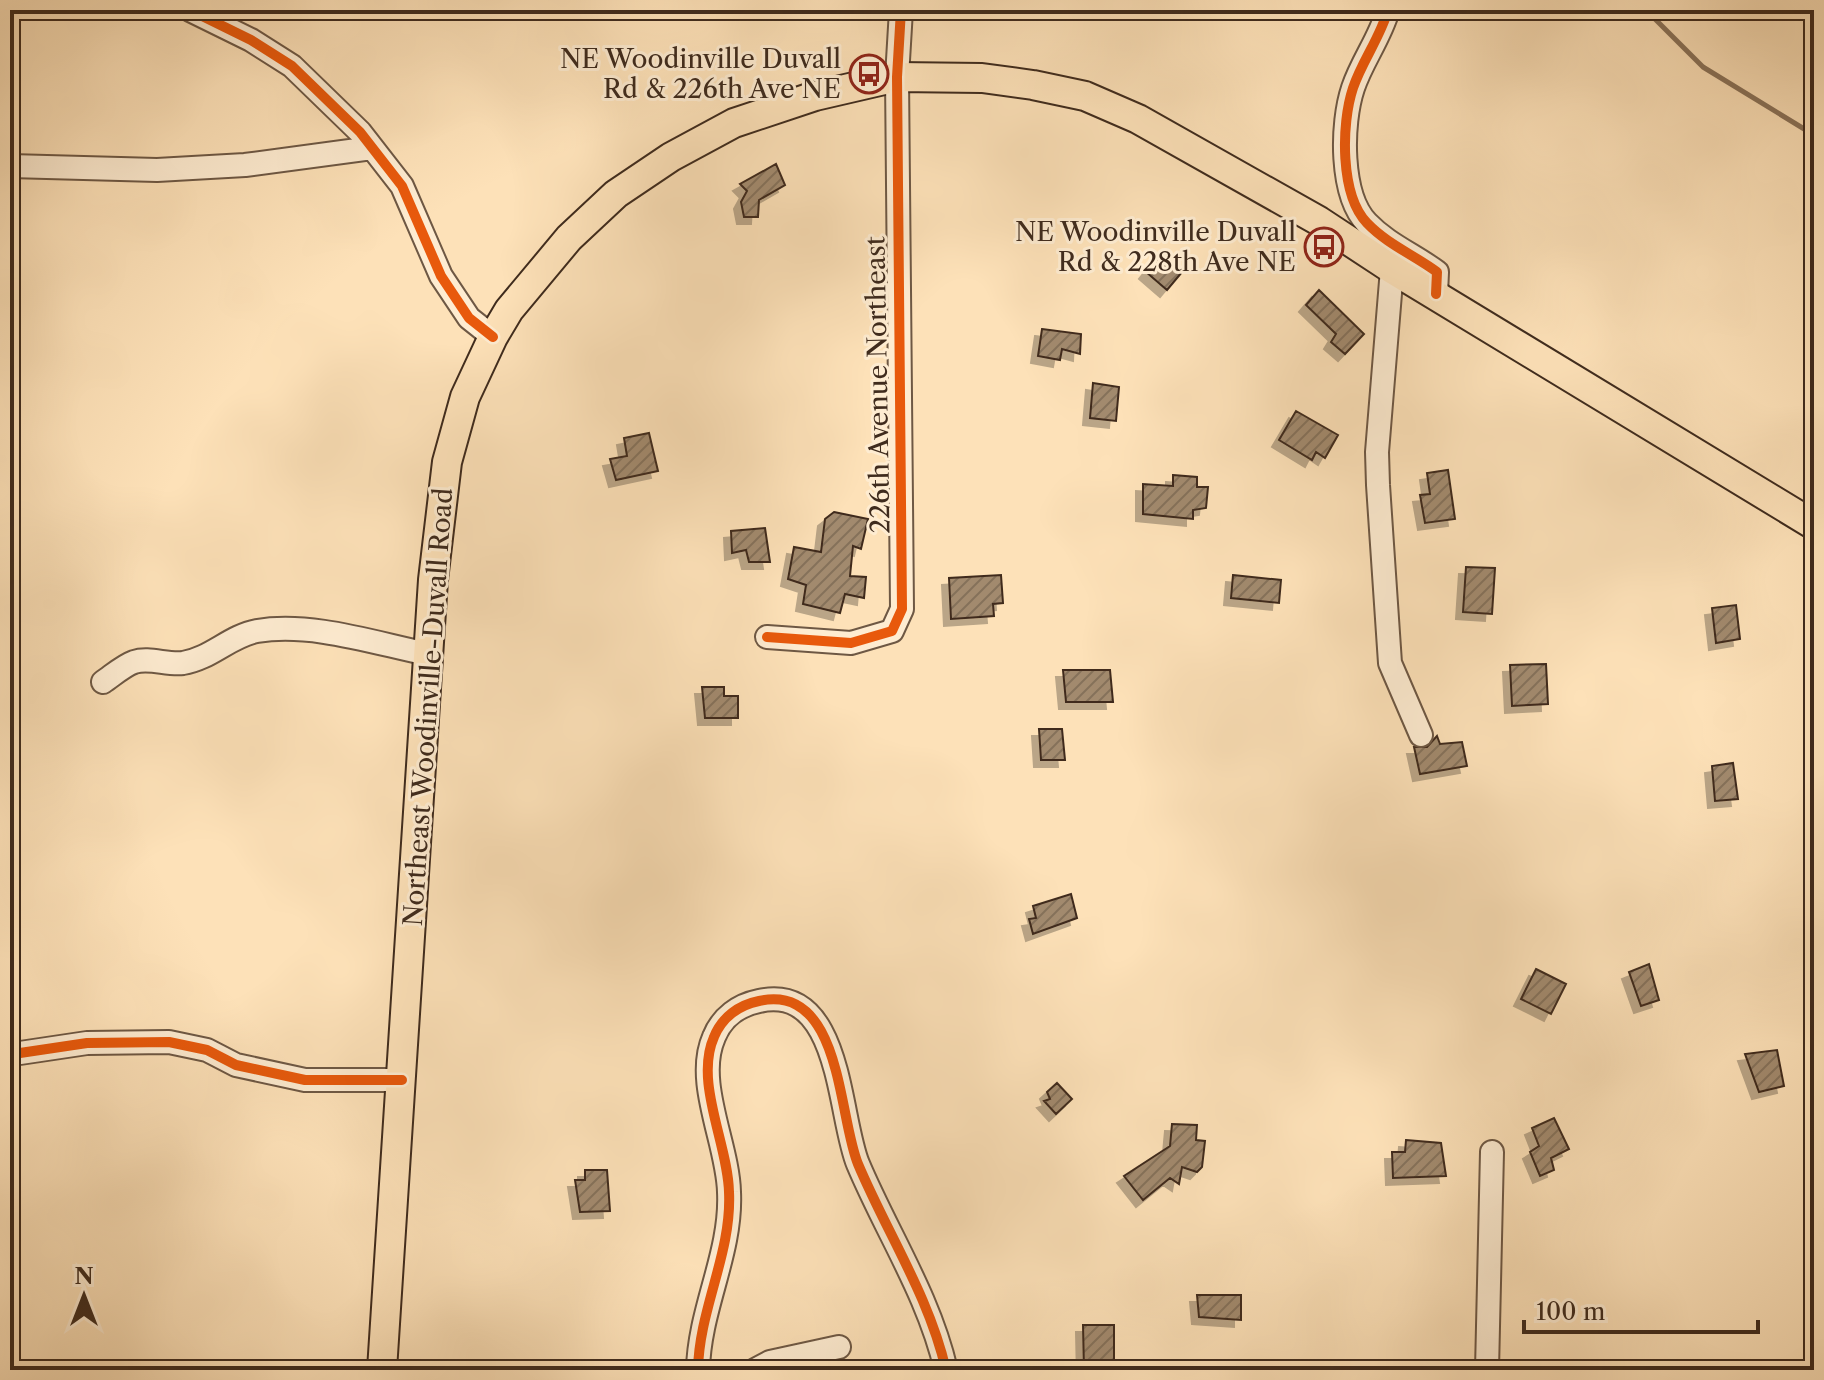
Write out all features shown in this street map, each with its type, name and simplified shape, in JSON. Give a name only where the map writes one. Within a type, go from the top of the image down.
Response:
[{"type":"main road","name":"Northeast Woodinville-Duvall Road","points":[[382,1370],[433,580],[447,462],[465,397],[493,337],[528,286],[569,238],[616,194],[671,157],[734,123],[772,108],[897,77],[982,78],[1085,96],[1138,119],[1319,221],[1392,269],[1814,525]]},
{"type":"street","points":[[190,10],[251,40],[292,66],[329,99],[402,186],[441,276],[469,318],[493,337]]},
{"type":"street","name":"226th Avenue Northeast","points":[[767,637],[851,643],[892,631],[902,609],[897,77],[901,10]]},
{"type":"street","points":[[1388,10],[1354,86],[1346,114],[1348,172],[1354,207],[1386,241],[1419,258],[1437,272],[1436,294]]},
{"type":"street","points":[[10,166],[157,170],[245,165],[372,148]]},
{"type":"street","points":[[1392,269],[1377,452],[1390,663],[1421,735]]},
{"type":"street","points":[[103,682],[133,662],[183,663],[201,658],[239,637],[275,630],[320,632],[428,654]]},
{"type":"street","points":[[698,1370],[703,1320],[725,1246],[729,1217],[727,1168],[707,1069],[709,1050],[714,1035],[732,1013],[744,1005],[763,1000],[782,1000],[796,1006],[816,1023],[829,1044],[857,1161],[929,1316],[946,1370]]},
{"type":"street","points":[[20,1053],[87,1043],[169,1042],[207,1050],[236,1065],[305,1080],[402,1080]]},
{"type":"street","points":[[1487,1370],[1492,1152]]},
{"type":"street","points":[[755,1370],[770,1362],[839,1347]]},
{"type":"building","points":[[776,164],[785,185],[759,200],[758,217],[744,217],[741,202],[747,191],[740,184]]},
{"type":"building","points":[[1161,254],[1182,272],[1167,290],[1146,272]]},
{"type":"building","points":[[1319,290],[1364,334],[1345,354],[1331,342],[1336,334],[1306,305]]},
{"type":"building","points":[[1042,329],[1081,334],[1080,354],[1062,349],[1060,360],[1038,356]]},
{"type":"building","points":[[1093,383],[1119,387],[1116,421],[1090,418]]},
{"type":"building","points":[[1296,411],[1338,435],[1325,458],[1316,452],[1312,460],[1279,440]]},
{"type":"building","points":[[649,433],[658,471],[616,480],[610,459],[627,456],[624,438]]},
{"type":"building","points":[[1448,470],[1455,519],[1425,523],[1420,495],[1430,494],[1427,473]]},
{"type":"building","points":[[1173,475],[1197,477],[1197,487],[1208,487],[1206,508],[1193,510],[1193,519],[1143,514],[1143,484],[1173,486]]},
{"type":"building","points":[[834,512],[868,519],[861,549],[853,546],[850,576],[866,577],[864,598],[845,594],[840,613],[803,604],[806,585],[788,579],[794,547],[821,552],[825,519]]},
{"type":"building","points":[[765,528],[770,562],[749,562],[746,550],[732,553],[731,531]]},
{"type":"building","points":[[1466,567],[1495,568],[1492,614],[1463,612]]},
{"type":"building","points":[[1001,575],[1003,603],[993,604],[994,616],[951,619],[949,578]]},
{"type":"building","points":[[1233,575],[1281,580],[1279,603],[1231,598]]},
{"type":"building","points":[[1736,605],[1740,639],[1716,643],[1712,608]]},
{"type":"building","points":[[1546,664],[1548,704],[1512,706],[1510,665]]},
{"type":"building","points":[[1063,670],[1110,670],[1113,702],[1066,702]]},
{"type":"building","points":[[702,687],[724,687],[724,696],[738,696],[738,718],[705,718]]},
{"type":"building","points":[[1039,729],[1062,729],[1065,760],[1041,760]]},
{"type":"building","points":[[1437,736],[1440,744],[1462,742],[1467,766],[1420,774],[1414,747],[1427,747]]},
{"type":"building","points":[[1733,763],[1738,799],[1715,801],[1712,766]]},
{"type":"building","points":[[1071,894],[1077,918],[1033,934],[1029,919],[1036,918],[1033,906]]},
{"type":"building","points":[[1649,964],[1659,1000],[1641,1006],[1629,972]]},
{"type":"building","points":[[1536,969],[1566,984],[1551,1014],[1521,999]]},
{"type":"building","points":[[1777,1050],[1784,1086],[1759,1092],[1745,1054]]},
{"type":"building","points":[[1057,1083],[1072,1099],[1056,1114],[1044,1101],[1050,1099],[1047,1092]]},
{"type":"building","points":[[1554,1118],[1569,1149],[1551,1158],[1554,1170],[1540,1176],[1530,1152],[1539,1146],[1532,1128]]},
{"type":"building","points":[[1172,1124],[1197,1125],[1196,1140],[1205,1141],[1202,1167],[1197,1172],[1182,1167],[1179,1184],[1170,1178],[1143,1200],[1124,1176],[1170,1146]]},
{"type":"building","points":[[1406,1140],[1441,1143],[1446,1176],[1393,1178],[1392,1152],[1405,1152]]},
{"type":"building","points":[[585,1170],[607,1170],[610,1211],[580,1212],[575,1180],[585,1180]]},
{"type":"building","points":[[1197,1295],[1241,1295],[1241,1320],[1199,1317]]},
{"type":"building","points":[[1083,1325],[1114,1325],[1114,1370],[1084,1370]]},
{"type":"waterway","points":[[1646,10],[1703,67],[1814,135]]},
{"type":"cycle path","points":[[190,10],[251,40],[292,66],[360,132],[402,186],[441,276],[469,318],[493,337]]},
{"type":"cycle path","points":[[767,637],[851,643],[892,631],[902,609],[897,77],[901,10]]},
{"type":"cycle path","points":[[1388,10],[1349,103],[1345,139],[1348,177],[1358,211],[1367,223],[1437,272],[1436,294]]},
{"type":"cycle path","points":[[698,1370],[704,1325],[729,1215],[727,1173],[710,1093],[709,1055],[717,1030],[732,1013],[759,1001],[786,1001],[807,1012],[822,1032],[840,1087],[858,1164],[918,1290],[946,1370]]},
{"type":"cycle path","points":[[20,1053],[87,1043],[169,1042],[207,1050],[236,1065],[305,1080],[402,1080]]},
{"type":"place","name":"NE Woodinville Duvall Rd & 226th Ave NE","points":[[869,74]]},
{"type":"place","name":"NE Woodinville Duvall Rd & 228th Ave NE","points":[[1324,247]]}]
